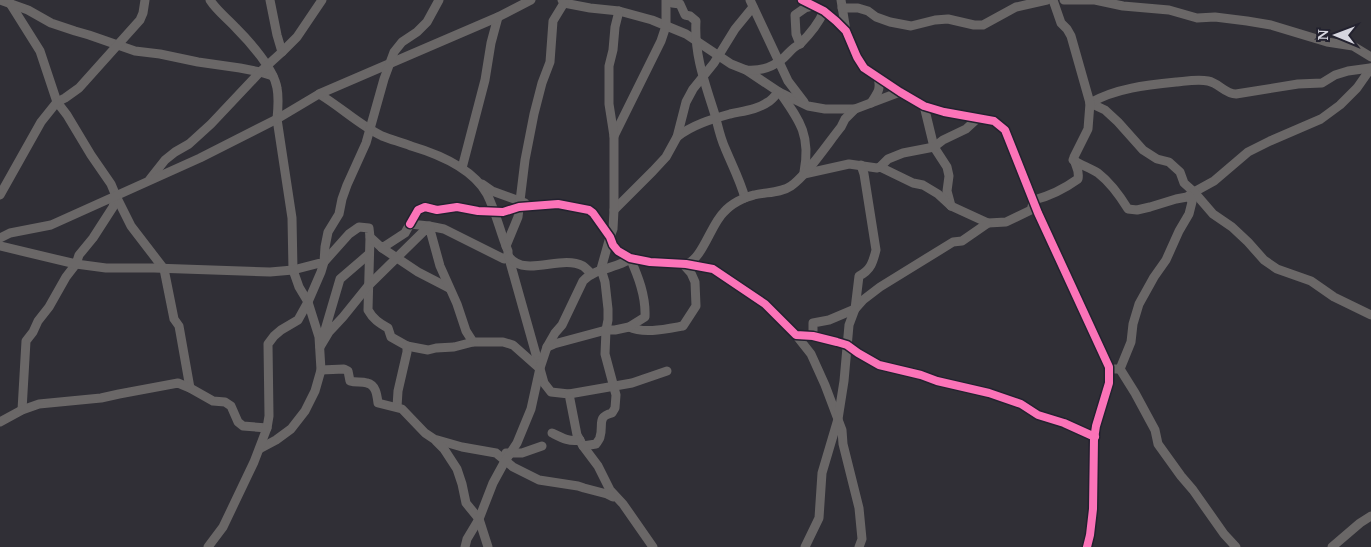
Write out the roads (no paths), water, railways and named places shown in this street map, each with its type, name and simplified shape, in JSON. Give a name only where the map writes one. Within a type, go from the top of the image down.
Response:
[{"type":"street","points":[[0,0],[28,10],[51,23],[134,51],[180,59],[264,69]]},
{"type":"street","points":[[0,195],[41,122],[57,102],[79,88],[140,20],[143,13],[144,0]]},
{"type":"street","points":[[210,0],[237,29],[264,69],[274,76],[278,88],[277,119],[292,218],[294,270],[320,337],[321,370],[315,391],[305,411],[291,429],[276,440],[260,448]]},
{"type":"street","points":[[270,0],[282,52]]},
{"type":"street","points":[[148,181],[165,160],[200,135],[236,99],[243,89],[297,37],[322,0]]},
{"type":"street","points":[[208,547],[223,527],[260,448],[267,428],[269,416],[268,344],[281,330],[298,320],[321,272],[328,232],[339,214],[347,185],[366,143],[389,63],[394,52],[402,42],[417,32],[427,22],[439,0]]},
{"type":"street","points":[[0,238],[10,233],[51,225],[116,196],[200,158],[277,119],[319,94],[498,17],[531,0]]},
{"type":"street","points":[[614,136],[662,41],[666,26],[668,0],[672,3],[680,4],[685,15],[690,16],[696,21],[695,39],[699,61],[719,133],[740,181],[744,198]]},
{"type":"street","points":[[802,0],[824,11],[846,32]]},
{"type":"street","points":[[1047,0],[1016,7],[983,25],[974,25],[948,19],[911,26],[890,22],[876,17],[868,11],[841,4],[846,32],[864,68],[924,106],[944,112],[994,121],[1004,130],[1038,213],[1109,367],[1109,383],[1097,421],[1095,437],[1093,509],[1087,547]]},
{"type":"street","points":[[1034,200],[1051,195],[1078,179],[1079,172],[1073,159],[1088,129],[1090,103],[1071,36],[1061,23],[1053,0]]},
{"type":"street","points":[[1064,0],[1095,0],[1123,6],[1169,10],[1197,18],[1247,21],[1271,25],[1327,42],[1353,46],[1371,57]]},
{"type":"street","points":[[410,224],[444,229],[504,259],[507,258],[507,250],[518,217],[525,160],[534,114],[550,62],[553,21],[563,1],[584,7],[619,11],[652,20],[686,34],[731,64],[746,70],[779,92],[808,106],[825,110],[855,109],[900,92]]},
{"type":"street","points":[[9,2],[40,51],[57,102],[67,114],[111,184],[131,226],[164,269],[174,319],[179,326],[190,388]]},
{"type":"street","points":[[614,210],[666,157],[677,137],[686,102],[693,89],[704,77],[751,4]]},
{"type":"street","points":[[751,4],[788,81],[808,106]]},
{"type":"street","points":[[800,44],[796,34],[795,14],[813,6]]},
{"type":"street","points":[[552,433],[568,440],[596,444],[600,438],[602,419],[612,413],[615,408],[616,395],[605,354],[608,309],[602,269],[613,230],[614,136],[609,104],[609,66],[619,11]]},
{"type":"street","points":[[746,70],[767,68],[783,59],[788,52],[809,35],[819,23],[824,11]]},
{"type":"street","points":[[462,168],[485,80],[491,43],[498,17]]},
{"type":"street","points":[[1090,103],[1098,98],[1117,92],[1158,84],[1208,81],[1231,94],[1236,94],[1298,84],[1322,83],[1348,70],[1371,68]]},
{"type":"street","points":[[1073,159],[1104,178],[1115,189],[1128,209],[1137,210],[1150,207],[1191,194],[1214,181],[1248,152],[1321,119],[1340,105],[1357,88],[1371,68]]},
{"type":"street","points":[[871,103],[880,86],[878,77]]},
{"type":"street","points":[[677,137],[686,130],[716,118],[742,112],[768,102],[779,92]]},
{"type":"street","points":[[779,92],[798,119],[803,131],[806,146],[804,174]]},
{"type":"street","points":[[319,94],[370,130],[390,140],[433,154],[462,168],[492,191],[520,204],[534,206],[558,204],[589,210],[593,213],[618,251],[630,258],[713,269],[765,304],[796,335],[811,354],[825,385],[842,430],[843,444],[859,508],[862,539],[859,547]]},
{"type":"street","points":[[1090,103],[1104,110],[1118,122],[1143,150],[1157,159],[1169,162],[1180,172],[1184,184],[1191,194],[1213,214],[1232,227],[1264,260],[1277,269],[1311,281],[1334,297],[1371,316]]},
{"type":"street","points":[[924,106],[934,147],[947,167],[949,176],[947,191],[951,206]]},
{"type":"street","points":[[685,264],[690,263],[697,256],[722,214],[744,198],[784,190],[792,186],[804,174],[841,127],[845,119],[855,109]]},
{"type":"street","points":[[880,167],[888,159],[904,152],[934,147],[943,140],[966,129],[978,118]]},
{"type":"street","points":[[804,174],[848,164],[880,167],[914,183],[923,185],[938,194],[951,206],[988,223],[1006,222],[1031,210],[1034,200]]},
{"type":"street","points":[[805,547],[818,518],[822,473],[838,419],[844,381],[849,325],[855,309],[859,276],[866,273],[874,262],[876,250],[861,165]]},
{"type":"street","points":[[478,181],[494,211],[507,250],[544,383],[551,392],[568,394],[632,383],[667,371]]},
{"type":"street","points":[[1120,368],[1131,342],[1133,324],[1139,304],[1154,276],[1166,260],[1189,214],[1192,202],[1191,194]]},
{"type":"street","points":[[22,410],[26,341],[80,255],[113,207],[116,196]]},
{"type":"street","points":[[382,248],[405,233],[418,210],[425,207],[437,210],[457,207],[478,211],[503,212],[520,204]]},
{"type":"street","points":[[813,336],[813,323],[829,320],[855,309],[880,287],[953,242],[962,241],[988,223]]},
{"type":"street","points":[[320,348],[329,332],[368,286],[429,226]]},
{"type":"street","points":[[429,226],[440,266],[457,304],[466,332],[473,342]]},
{"type":"street","points":[[0,246],[76,264],[106,268],[270,272],[294,270],[324,262],[349,234],[359,227],[369,228],[368,310],[379,323],[388,328],[391,337],[407,346],[428,350],[454,347],[473,342],[504,342],[513,345],[540,368]]},
{"type":"street","points":[[370,237],[382,248],[418,272],[449,288]]},
{"type":"street","points":[[507,250],[513,261],[522,266],[573,263],[584,267],[592,274]]},
{"type":"street","points":[[320,348],[340,279],[369,254]]},
{"type":"street","points":[[465,547],[467,539],[479,519],[493,483],[517,443],[531,409],[540,368],[547,347],[554,333],[562,325],[583,281],[586,277],[602,269],[626,262],[630,258]]},
{"type":"street","points":[[547,347],[606,330],[628,327],[645,317],[638,276],[630,258]]},
{"type":"street","points":[[628,327],[635,330],[683,326],[696,306],[695,282],[685,264]]},
{"type":"street","points":[[796,335],[813,336],[847,345],[879,365],[920,375],[937,382],[989,393],[1021,404],[1038,415],[1064,423],[1095,437]]},
{"type":"street","points":[[397,407],[398,391],[408,352],[407,346]]},
{"type":"street","points":[[1109,367],[1114,369],[1120,368]]},
{"type":"street","points":[[1120,368],[1155,430],[1158,444],[1181,476],[1194,490],[1224,534],[1236,547]]},
{"type":"street","points":[[321,370],[344,369],[348,371],[350,381],[367,383],[373,386],[378,403],[402,409],[425,433],[444,449],[457,469],[466,503],[479,519],[488,547]]},
{"type":"street","points":[[0,422],[22,410],[39,404],[101,398],[178,384],[190,388],[213,401],[225,402],[231,406],[238,422],[243,426],[267,428]]},
{"type":"street","points":[[568,394],[577,435],[581,443],[598,466],[610,490],[623,504],[653,547]]},
{"type":"street","points":[[434,439],[496,454],[522,452],[542,446]]},
{"type":"street","points":[[496,454],[513,467],[539,480],[578,486],[607,494],[623,504]]},
{"type":"street","points":[[1332,547],[1371,516]]}]
